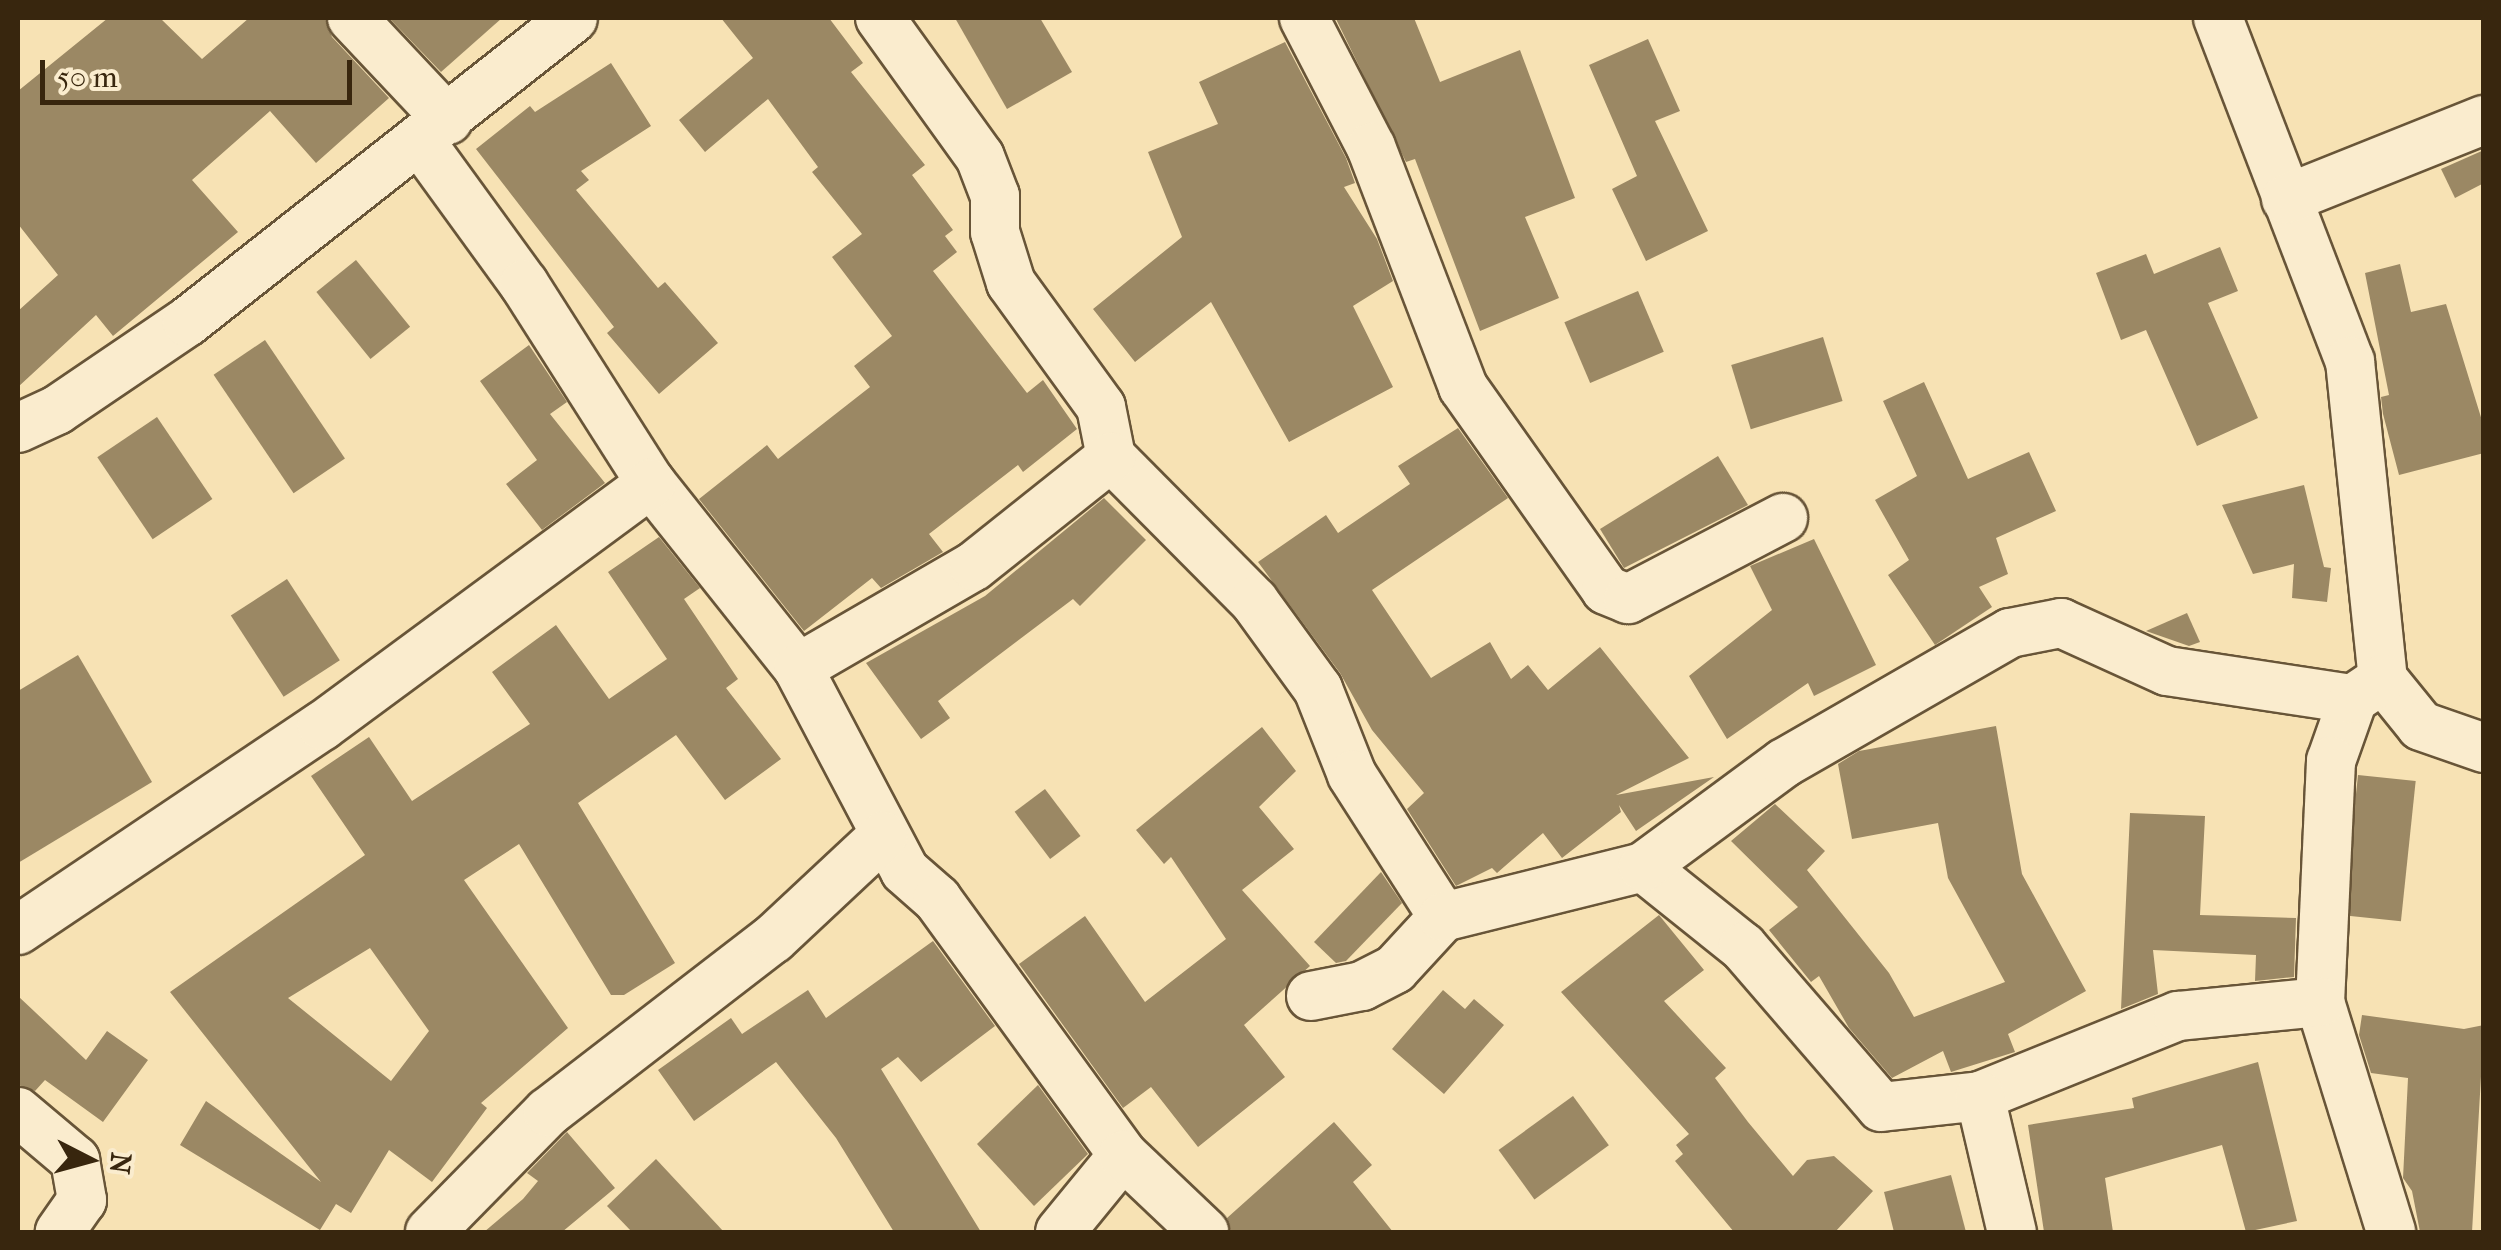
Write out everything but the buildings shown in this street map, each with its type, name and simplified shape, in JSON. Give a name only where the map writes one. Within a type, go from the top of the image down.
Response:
[{"type":"street","points":[[352,18],[434,130],[524,284],[651,483],[798,668],[882,836],[905,871],[937,899],[1122,1155],[1204,1232]]},
{"type":"street","points":[[18,428],[57,410],[187,322],[573,18]]},
{"type":"street","points":[[880,18],[980,158],[995,196],[994,232],[1011,283],[1102,407],[1112,457],[1254,601],[1318,689],[1352,775],[1443,918]]},
{"type":"street","points":[[1304,18],[1371,147],[1463,387],[1606,590],[1628,599],[1784,518]]},
{"type":"street","points":[[2218,18],[2350,361],[2368,689],[2331,761],[2320,1002],[2391,1232]]},
{"type":"street","points":[[2286,199],[2484,120]]},
{"type":"street","points":[[798,668],[974,566],[1112,457]]},
{"type":"street","points":[[18,930],[322,726],[651,483]]},
{"type":"street","points":[[1311,996],[1362,986],[1396,969],[1443,918],[1643,867],[1784,763],[2010,633],[2061,623],[2167,671],[2368,689],[2421,726],[2484,748]]},
{"type":"street","points":[[430,1232],[548,1112],[774,939],[882,836]]},
{"type":"street","points":[[1643,867],[1742,947],[1882,1107],[1980,1096],[2178,1016],[2320,1002]]},
{"type":"street","points":[[1980,1096],[2012,1232]]},
{"type":"street","points":[[18,1112],[75,1160],[82,1200],[60,1232]]},
{"type":"street","points":[[1060,1232],[1122,1155]]}]
